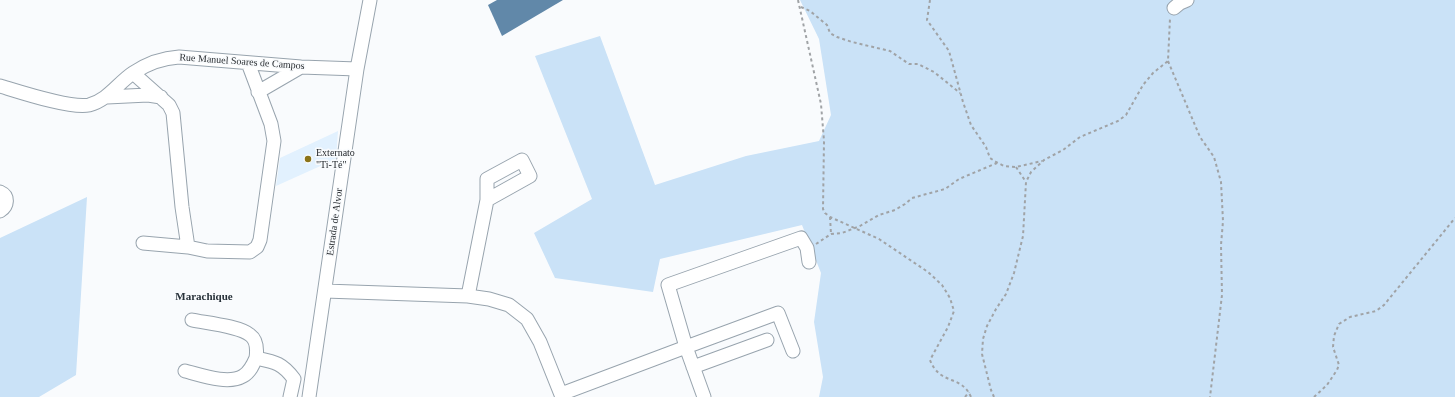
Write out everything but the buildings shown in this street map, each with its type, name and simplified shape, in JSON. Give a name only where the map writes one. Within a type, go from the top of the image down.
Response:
[{"type":"street","name":"Estrada de Alvor","points":[[309,397],[357,69],[370,0]]},
{"type":"street","points":[[1174,8],[1180,3],[1188,0]]},
{"type":"street","name":"Rue Manuel Soares de Campos","points":[[0,86],[73,105],[89,105],[107,96],[133,73],[151,63],[165,58],[179,57],[301,67],[357,69]]},
{"type":"street","points":[[143,243],[188,247],[207,251],[250,252],[257,247],[260,240],[274,141],[270,124],[248,63]]},
{"type":"street","points":[[258,92],[301,67]]},
{"type":"street","points":[[133,73],[161,97],[174,113],[182,207],[188,247]]},
{"type":"street","points":[[107,96],[148,95],[161,97]]},
{"type":"street","points":[[0,192],[6,196],[7,202],[4,208],[0,211]]},
{"type":"street","points":[[468,296],[487,200]]},
{"type":"street","points":[[704,397],[686,346],[668,284],[801,238],[807,248],[809,262]]},
{"type":"street","points":[[325,291],[468,296],[488,299],[509,305],[527,320],[540,342],[561,396],[686,346],[778,313],[793,351]]},
{"type":"street","points":[[185,371],[228,380],[243,376],[250,369],[256,358],[257,346],[251,336],[238,329],[192,320]]},
{"type":"street","points":[[693,367],[767,340]]},
{"type":"street","points":[[256,358],[275,362],[286,369],[294,379],[290,397]]},
{"type":"path","points":[[798,0],[801,7],[821,104],[824,141],[823,209],[830,217],[878,240],[897,251],[928,272],[942,285],[950,298],[954,311],[948,327],[930,360],[933,368],[939,375],[963,385],[971,397]]},
{"type":"path","points":[[930,0],[927,20],[950,51],[971,125],[986,147],[990,158],[1004,166],[1016,167],[1044,160],[1063,150],[1080,137],[1118,121],[1126,116],[1143,85],[1168,61]]},
{"type":"path","points":[[801,7],[810,10],[827,25],[830,33],[852,42],[890,51],[909,64],[918,64],[934,72],[961,93]]},
{"type":"path","points":[[1174,8],[1170,16],[1168,61],[1200,137],[1214,157],[1221,182],[1223,221],[1221,245],[1222,295],[1210,397]]},
{"type":"path","points":[[994,397],[982,354],[983,339],[987,326],[1006,294],[1014,273],[1023,236],[1026,182],[1031,172],[1044,160]]},
{"type":"path","points":[[807,248],[818,244],[831,234],[842,233],[869,222],[879,216],[895,210],[912,198],[945,189],[959,179],[997,163]]},
{"type":"path","points":[[1016,167],[1026,182]]},
{"type":"path","points":[[830,217],[831,234]]},
{"type":"path","points":[[1314,397],[1327,385],[1339,365],[1333,347],[1334,336],[1339,324],[1350,317],[1376,311],[1384,305],[1455,218]]},
{"type":"path","points":[[965,397],[969,392]]},
{"type":"shaded area","points":[[800,0],[1455,0],[1455,397],[819,397],[823,377],[814,322],[821,273],[802,225],[660,259],[653,292],[555,278],[534,233],[592,199],[535,56],[600,36],[655,185],[746,156],[819,141],[831,115],[819,39]]},
{"type":"shaded area","name":"Externato \"Ti-Té\"","points":[[338,131],[336,159],[276,186],[280,158]]},
{"type":"shaded area","points":[[87,197],[76,375],[39,397],[0,397],[0,238]]},
{"type":"place","name":"Externato \"Ti-Té\"","points":[[308,159]]},
{"type":"district","name":"Marachique","points":[[204,297]]}]
